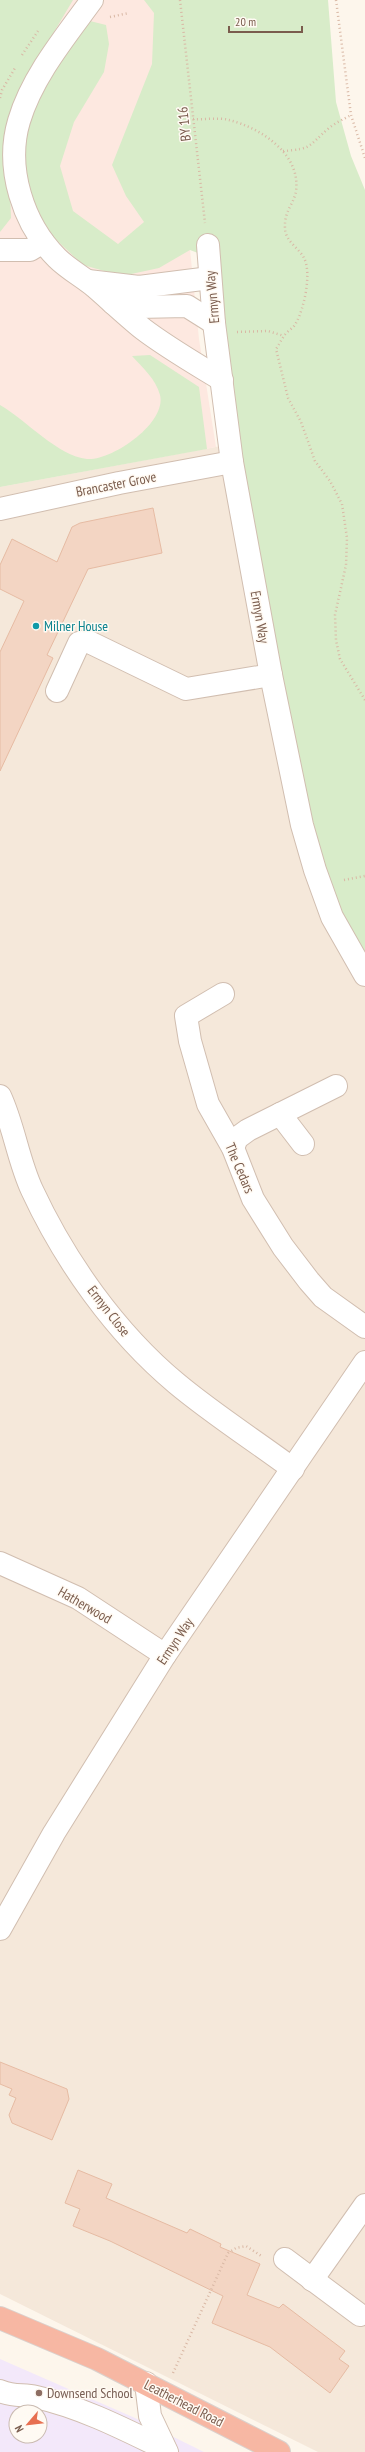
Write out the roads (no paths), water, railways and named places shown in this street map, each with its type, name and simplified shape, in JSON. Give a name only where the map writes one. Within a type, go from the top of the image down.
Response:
[{"type":"highway","name":"Leatherhead Road","points":[[0,2318],[97,2359],[279,2452]]},
{"type":"street","points":[[92,0],[32,87],[18,122],[14,151],[16,181],[22,203],[43,242],[58,259],[88,281],[143,329],[222,380]]},
{"type":"street","points":[[0,250],[30,250],[43,242]]},
{"type":"street","name":"Ermyn Way","points":[[208,245],[215,329],[232,462],[271,675],[302,825],[315,870],[332,917],[365,975]]},
{"type":"street","points":[[88,281],[139,287],[210,278]]},
{"type":"street","points":[[113,303],[138,307],[187,306],[215,329]]},
{"type":"street","name":"Brancaster Grove","points":[[0,509],[119,483],[232,462]]},
{"type":"street","points":[[57,691],[79,643],[87,641],[186,689],[271,675]]},
{"type":"street","name":"The Cedars","points":[[223,994],[186,1016],[190,1041],[208,1104],[233,1148],[253,1198],[283,1247],[323,1297],[365,1327]]},
{"type":"street","points":[[233,1148],[237,1138],[248,1130],[336,1086]]},
{"type":"street","name":"Ermyn Close","points":[[0,1096],[8,1114],[32,1190],[67,1253],[94,1294],[144,1354],[176,1383],[293,1469]]},
{"type":"street","points":[[280,1114],[303,1144]]},
{"type":"street","name":"Ermyn Way","points":[[0,1929],[54,1833],[165,1655],[365,1362]]},
{"type":"street","name":"Hatherwood","points":[[0,1563],[78,1598],[165,1655]]},
{"type":"street","points":[[312,2280],[365,2205]]},
{"type":"street","points":[[285,2259],[360,2315]]},
{"type":"street","points":[[146,2383],[150,2416],[166,2450]]},
{"type":"street","points":[[0,2391],[11,2396],[35,2396],[106,2420],[166,2450]]},
{"type":"place","name":"Milner House","points":[[36,626]]},
{"type":"place","name":"Downsend School","points":[[39,2393]]}]
